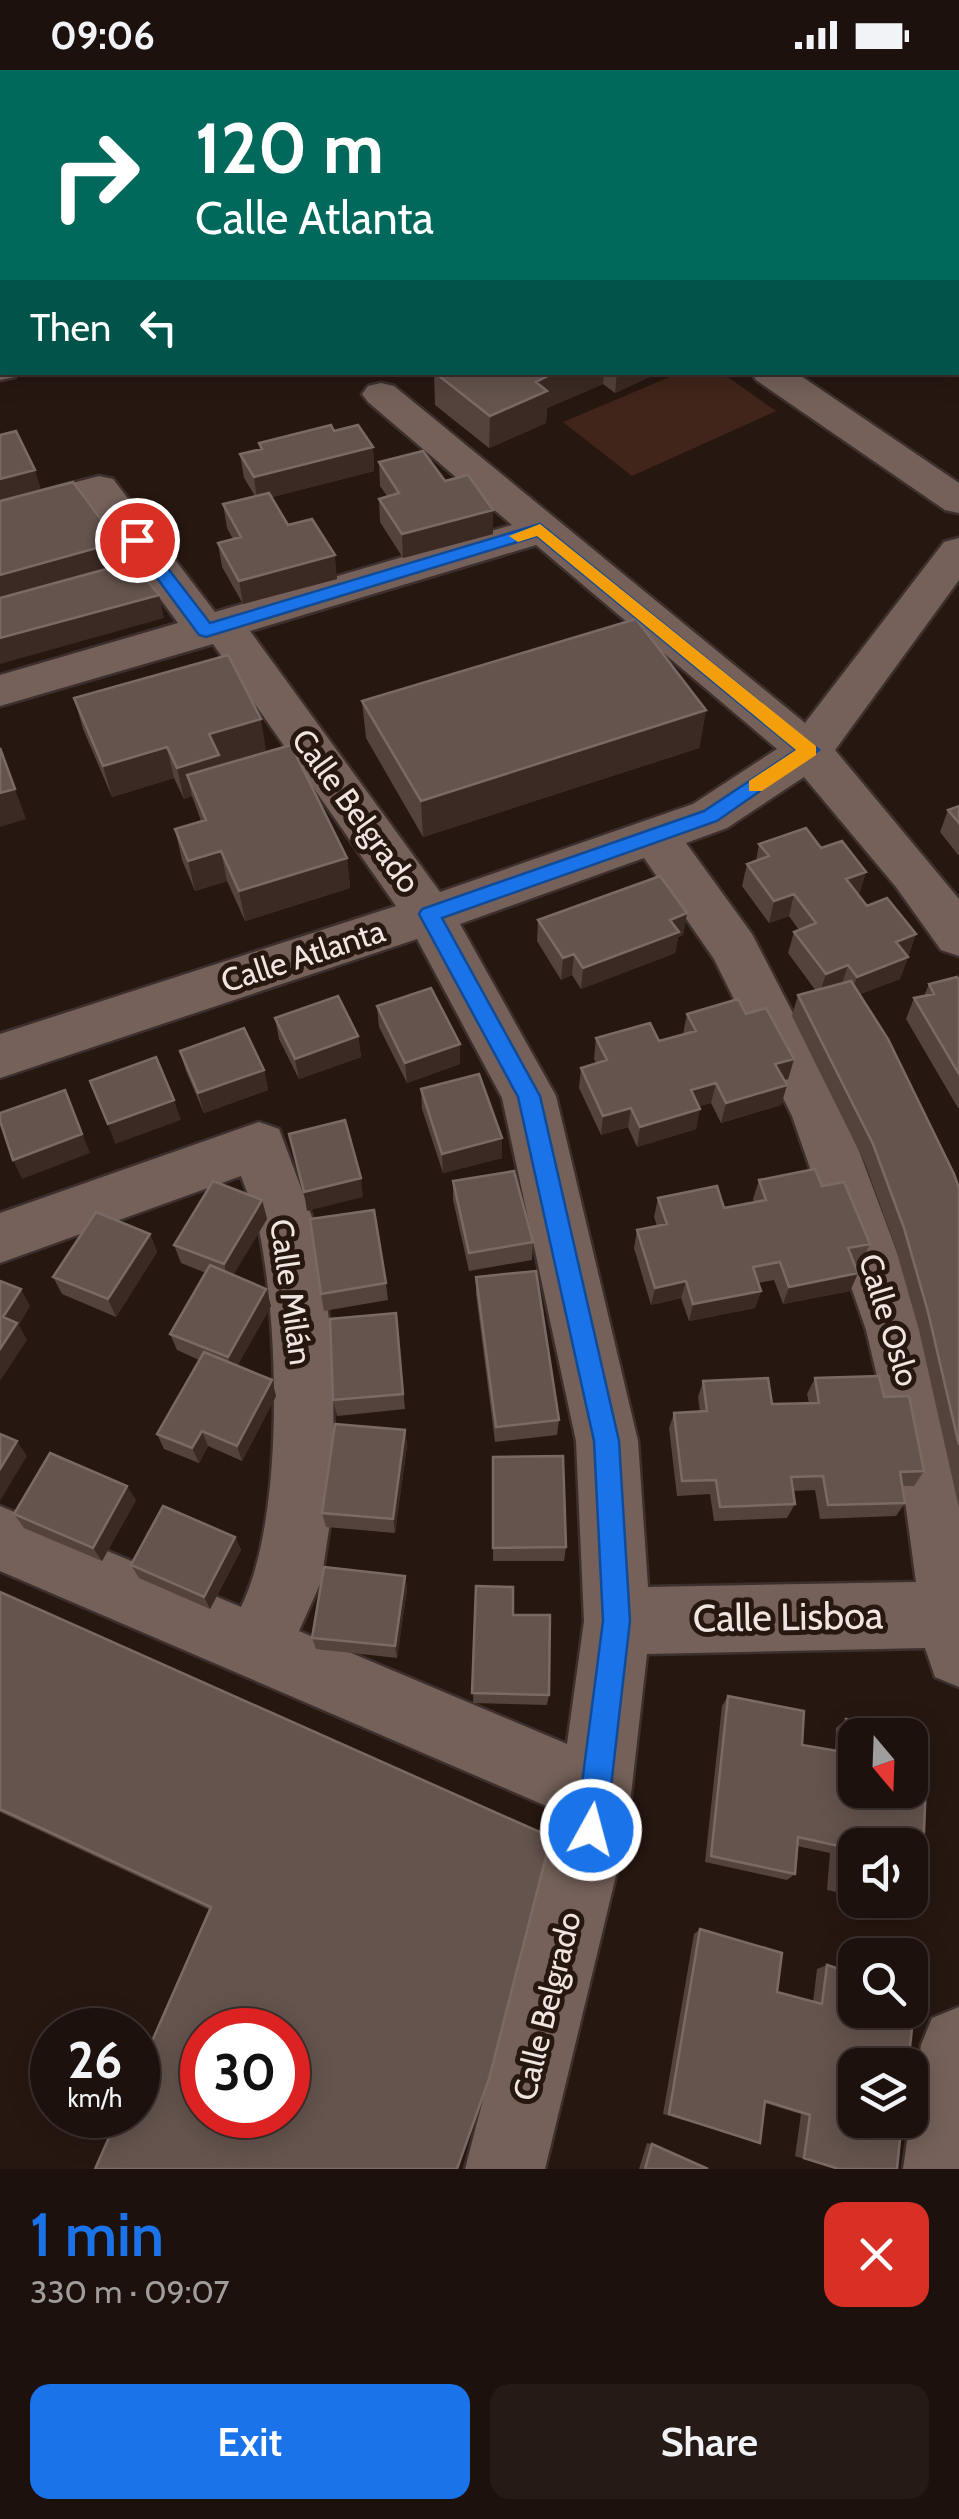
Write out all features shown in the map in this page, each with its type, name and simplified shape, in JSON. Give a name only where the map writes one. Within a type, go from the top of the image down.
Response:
[{"type":"street","points":[[784,383],[841,375]]},
{"type":"street","points":[[784,383],[959,501]]},
{"type":"street","points":[[381,394],[809,750],[944,892],[959,936]]},
{"type":"street","name":"Calle Belgrado","points":[[0,514],[99,488],[139,571],[214,628],[429,914],[529,1096],[606,1441],[616,1621],[587,1848],[506,2169]]},
{"type":"street","points":[[0,691],[540,530]]},
{"type":"street","name":"Calle Atlanta","points":[[0,1056],[710,816],[809,750],[959,551]]},
{"type":"street","name":"Calle Oslo","points":[[655,836],[734,948],[819,1116],[896,1330],[935,1486],[958,1627]]},
{"type":"street","name":"Calle Milán","points":[[0,1238],[258,1146],[289,1234],[303,1352],[303,1460],[302,1496],[288,1582],[256,1648]]},
{"type":"street","points":[[0,1538],[596,1792]]},
{"type":"street","name":"Calle Lisboa","points":[[616,1621],[958,1627]]},
{"type":"street","points":[[942,2169],[959,2046]]},
{"type":"shaded area","points":[[674,375],[725,375],[776,411],[632,476],[563,422]]},
{"type":"building","points":[[438,375],[550,375],[536,382],[547,391],[490,416]]},
{"type":"building","points":[[331,425],[334,431],[358,425],[373,447],[254,477],[240,454],[262,449],[259,443]]},
{"type":"building","points":[[16,431],[35,470],[0,479],[0,435]]},
{"type":"building","points":[[423,451],[445,481],[468,475],[493,510],[402,534],[379,499],[399,493],[379,462]]},
{"type":"building","points":[[73,482],[118,542],[0,575],[0,501]]},
{"type":"building","points":[[269,493],[288,525],[312,519],[335,555],[239,581],[218,543],[241,537],[223,504]]},
{"type":"building","points":[[132,562],[159,595],[0,638],[0,598]]},
{"type":"building","points":[[636,619],[706,710],[421,801],[362,701]]},
{"type":"building","points":[[228,655],[261,719],[209,734],[219,755],[177,768],[167,747],[103,766],[74,698]]},
{"type":"building","points":[[291,745],[347,858],[239,891],[221,851],[188,861],[175,829],[206,820],[187,775]]},
{"type":"building","points":[[0,748],[15,789],[0,793]]},
{"type":"building","points":[[959,806],[959,823],[948,810]]},
{"type":"building","points":[[806,828],[821,848],[842,841],[866,872],[846,879],[867,906],[887,898],[916,934],[896,942],[908,957],[857,977],[848,965],[826,974],[794,932],[816,923],[794,894],[774,901],[747,864],[769,856],[759,844]]},
{"type":"building","points":[[660,876],[687,913],[670,920],[679,932],[583,968],[574,954],[563,958],[538,920]]},
{"type":"building","points":[[957,977],[959,1074],[914,998],[934,994],[929,984]]},
{"type":"building","points":[[851,981],[888,1039],[959,1188],[959,1445],[904,1228],[873,1144],[798,995]]},
{"type":"building","points":[[431,988],[460,1044],[405,1063],[377,1006]]},
{"type":"building","points":[[338,996],[358,1036],[295,1059],[275,1018]]},
{"type":"building","points":[[738,999],[746,1014],[766,1008],[794,1059],[775,1064],[787,1085],[726,1103],[716,1083],[691,1090],[700,1109],[640,1127],[631,1108],[603,1116],[581,1068],[607,1060],[596,1038],[650,1023],[659,1041],[696,1031],[687,1014]]},
{"type":"building","points":[[244,1028],[264,1070],[198,1093],[180,1051]]},
{"type":"building","points":[[156,1057],[174,1100],[108,1124],[90,1081]]},
{"type":"building","points":[[479,1074],[502,1138],[442,1154],[421,1089]]},
{"type":"building","points":[[65,1090],[82,1134],[13,1160],[0,1113]]},
{"type":"building","points":[[345,1120],[361,1178],[304,1192],[289,1134]]},
{"type":"building","points":[[815,1169],[822,1186],[844,1182],[870,1244],[848,1248],[858,1273],[789,1287],[780,1262],[753,1267],[761,1291],[693,1304],[686,1281],[655,1288],[637,1230],[667,1224],[658,1198],[717,1186],[724,1208],[766,1200],[759,1180]]},
{"type":"building","points":[[514,1171],[533,1242],[469,1253],[453,1181]]},
{"type":"building","points":[[213,1181],[262,1200],[224,1264],[174,1245]]},
{"type":"building","points":[[374,1210],[386,1283],[321,1294],[310,1219]]},
{"type":"building","points":[[96,1212],[150,1234],[108,1299],[53,1277]]},
{"type":"building","points":[[210,1265],[266,1289],[228,1357],[170,1334]]},
{"type":"building","points":[[536,1271],[559,1420],[496,1427],[476,1277]]},
{"type":"building","points":[[0,1281],[21,1289],[3,1317],[17,1323],[0,1349]]},
{"type":"building","points":[[396,1313],[403,1394],[333,1400],[330,1319]]},
{"type":"building","points":[[204,1352],[272,1380],[237,1446],[202,1431],[192,1448],[157,1434]]},
{"type":"building","points":[[879,1376],[884,1397],[909,1396],[924,1471],[900,1472],[905,1503],[828,1505],[823,1476],[791,1477],[795,1504],[720,1507],[716,1480],[682,1481],[674,1413],[707,1411],[703,1381],[768,1378],[772,1404],[819,1403],[815,1378]]},
{"type":"building","points":[[335,1424],[405,1430],[393,1519],[322,1513]]},
{"type":"building","points":[[0,1434],[17,1441],[0,1469]]},
{"type":"building","points":[[50,1453],[127,1486],[93,1548],[14,1514]]},
{"type":"building","points":[[563,1456],[566,1547],[493,1548],[493,1457]]},
{"type":"building","points":[[163,1506],[235,1537],[204,1597],[131,1565]]},
{"type":"building","points":[[324,1567],[405,1576],[395,1646],[312,1638]]},
{"type":"building","points":[[476,1586],[513,1587],[513,1615],[550,1615],[549,1695],[472,1693]]},
{"type":"building","points":[[0,1592],[551,1837],[489,2079],[457,2169],[95,2169],[109,2138],[160,2138],[160,2023],[211,1907],[0,1809]]},
{"type":"building","points":[[728,1696],[804,1711],[802,1745],[838,1751],[838,1808],[925,1808],[924,1828],[838,1828],[838,1846],[798,1837],[795,1874],[711,1856]]},
{"type":"building","points":[[700,1929],[782,1953],[777,1992],[822,2004],[827,1965],[838,1969],[838,2028],[912,2028],[910,2048],[838,2048],[838,2138],[900,2138],[897,2169],[839,2169],[804,2158],[810,2115],[765,2101],[760,2143],[669,2114]]},
{"type":"building","points":[[652,2144],[708,2169],[645,2169]]},
{"type":"slow traffic","points":[[518,536],[540,530],[809,750],[755,786]]},
{"type":"route","points":[[137,540],[206,631],[540,530],[809,750],[710,816],[429,914],[529,1096],[606,1441],[616,1621],[591,1830]]}]
